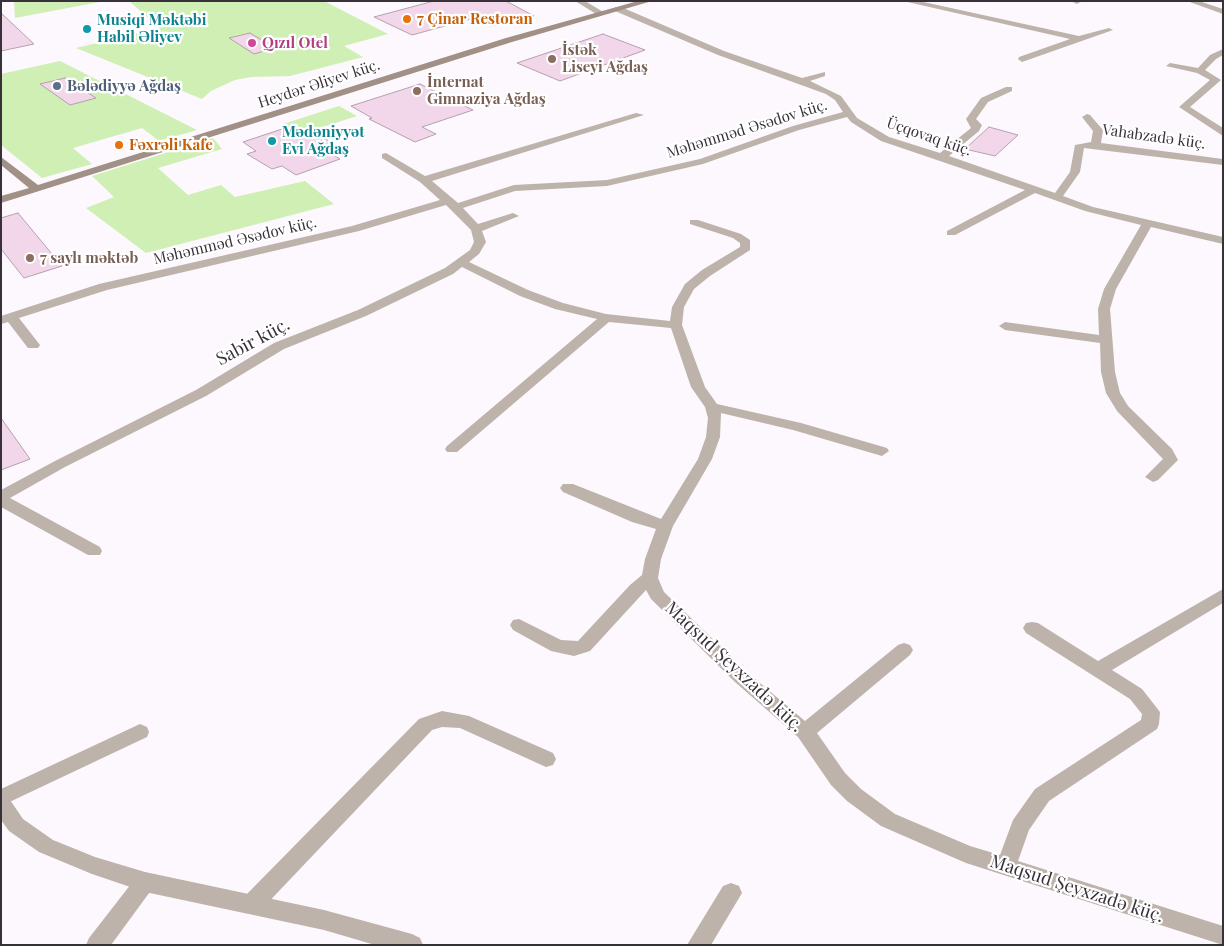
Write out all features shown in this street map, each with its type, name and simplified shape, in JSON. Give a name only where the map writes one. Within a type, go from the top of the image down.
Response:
[{"type":"main road","name":"Heydər Əliyev küç.","points":[[1,200],[509,40],[648,1]]},
{"type":"main road","points":[[1,160],[37,189]]},
{"type":"street","points":[[579,1],[601,14]]},
{"type":"street","points":[[907,1],[1079,39]]},
{"type":"street","points":[[1191,1],[1223,12]]},
{"type":"street","name":"Üçqovaq küç.","points":[[618,9],[721,53],[802,81],[838,98],[863,128],[885,139],[942,156],[1089,209],[1223,242]]},
{"type":"street","points":[[1022,59],[1109,30]]},
{"type":"street","points":[[1170,66],[1200,70],[1212,57],[1223,52]]},
{"type":"street","name":"Vahabzadə küç.","points":[[1200,70],[1219,81],[1184,107],[1223,133]]},
{"type":"street","points":[[802,81],[822,74]]},
{"type":"street","points":[[942,156],[976,129],[977,125],[971,119],[980,109],[984,100],[1009,89]]},
{"type":"street","name":"Məhəmməd Əsədov küç.","points":[[6,319],[104,287],[355,229],[514,188],[607,183],[686,166],[796,128],[849,113]]},
{"type":"street","points":[[424,180],[639,114]]},
{"type":"street","points":[[1087,117],[1098,130],[1099,134],[1095,145]]},
{"type":"street","name":"Vahabzadə küç.","points":[[1056,198],[1069,183],[1075,172],[1079,147],[1082,145],[1095,145],[1223,162]]},
{"type":"street","points":[[386,156],[424,180],[452,204],[476,229],[513,216]]},
{"type":"street","points":[[951,234],[1033,190]]},
{"type":"street","points":[[519,625],[557,646],[574,649],[584,646],[636,589],[650,578],[653,559],[665,526],[705,459],[713,437],[715,418],[712,407],[698,386],[676,325],[678,307],[689,287],[706,273],[746,248],[746,242],[737,236],[694,222]]},
{"type":"street","points":[[1146,224],[1110,289],[1104,309],[1108,372],[1113,393],[1122,408],[1168,452],[1171,460],[1153,477]]},
{"type":"street","name":"Sabir küç.","points":[[1,499],[60,464],[201,392],[280,346],[412,290],[476,252],[480,242],[476,229]]},
{"type":"street","points":[[461,262],[524,293],[559,306],[606,318],[676,325]]},
{"type":"street","points":[[452,449],[606,318]]},
{"type":"street","points":[[6,319],[33,345]]},
{"type":"street","points":[[1005,326],[1106,340]]},
{"type":"street","points":[[712,407],[796,426],[882,451]]},
{"type":"street","points":[[568,488],[638,518],[665,526]]},
{"type":"street","points":[[1,499],[94,551]]},
{"type":"street","name":"Maqsud Şeyxzadə küç.","points":[[650,578],[657,594],[742,678],[805,732],[838,779],[854,795],[888,820],[966,854],[1223,936]]},
{"type":"street","points":[[1098,670],[1223,595]]},
{"type":"street","points":[[1006,866],[1020,826],[1042,795],[1150,724],[1151,712],[1136,694],[1032,628]]},
{"type":"street","points":[[805,732],[904,650]]},
{"type":"street","points":[[252,904],[426,724],[442,718],[462,721],[546,759]]},
{"type":"street","points":[[1,798],[140,732]]},
{"type":"street","points":[[1,803],[16,825],[46,846],[92,865],[145,882],[324,920],[412,945]]},
{"type":"street","points":[[97,945],[145,882]]},
{"type":"street","points":[[698,945],[731,893]]},
{"type":"green space","points":[[14,1],[105,1],[15,18]]},
{"type":"green space","points":[[129,1],[324,1],[388,34],[344,46],[363,57],[290,76],[251,77],[235,80],[211,91],[202,99],[76,48],[160,28]]},
{"type":"green space","points":[[60,61],[197,130],[159,141],[142,128],[73,148],[92,164],[42,178],[1,145],[1,74]]},
{"type":"green space","points":[[339,106],[357,116],[301,134],[283,124]]},
{"type":"green space","points":[[213,138],[222,149],[158,168],[188,195],[221,185],[235,197],[305,181],[334,204],[146,253],[86,208],[114,197],[92,176]]},
{"type":"building","points":[[434,1],[506,1],[534,16],[490,26],[474,18],[412,35],[374,17]]},
{"type":"building","points":[[1,13],[34,44],[1,51]]},
{"type":"building","points":[[250,33],[275,48],[254,54],[229,38]]},
{"type":"building","points":[[603,34],[645,50],[560,81],[517,63]]},
{"type":"building","points":[[65,78],[96,98],[70,105],[40,84]]},
{"type":"building","points":[[420,84],[473,110],[422,127],[436,134],[415,142],[369,119],[372,118],[351,106]]},
{"type":"building","points":[[989,127],[1018,135],[995,156],[965,149]]},
{"type":"building","points":[[285,128],[299,136],[311,132],[319,135],[341,148],[328,152],[340,159],[296,175],[282,166],[272,169],[247,154],[256,151],[243,142]]},
{"type":"building","points":[[18,213],[62,266],[24,278],[1,249],[1,218]]},
{"type":"building","points":[[1,418],[30,459],[1,470]]},
{"type":"place","name":"7 Çinar Restoran","points":[[407,19]]},
{"type":"place","name":"Musiqi Məktəbi Habil Əliyev","points":[[87,29]]},
{"type":"place","name":"Qızıl Otel","points":[[252,43]]},
{"type":"place","name":"İstək Liseyi Ağdaş","points":[[552,59]]},
{"type":"place","name":"Bələdiyyə Ağdaş","points":[[57,86]]},
{"type":"place","name":"İnternat Gimnaziya Ağdaş","points":[[417,91]]},
{"type":"place","name":"Mədəniyyət Evi Ağdaş","points":[[272,141]]},
{"type":"place","name":"Fəxrəli Kafe","points":[[119,145]]},
{"type":"place","name":"7 saylı məktəb","points":[[30,258]]}]
